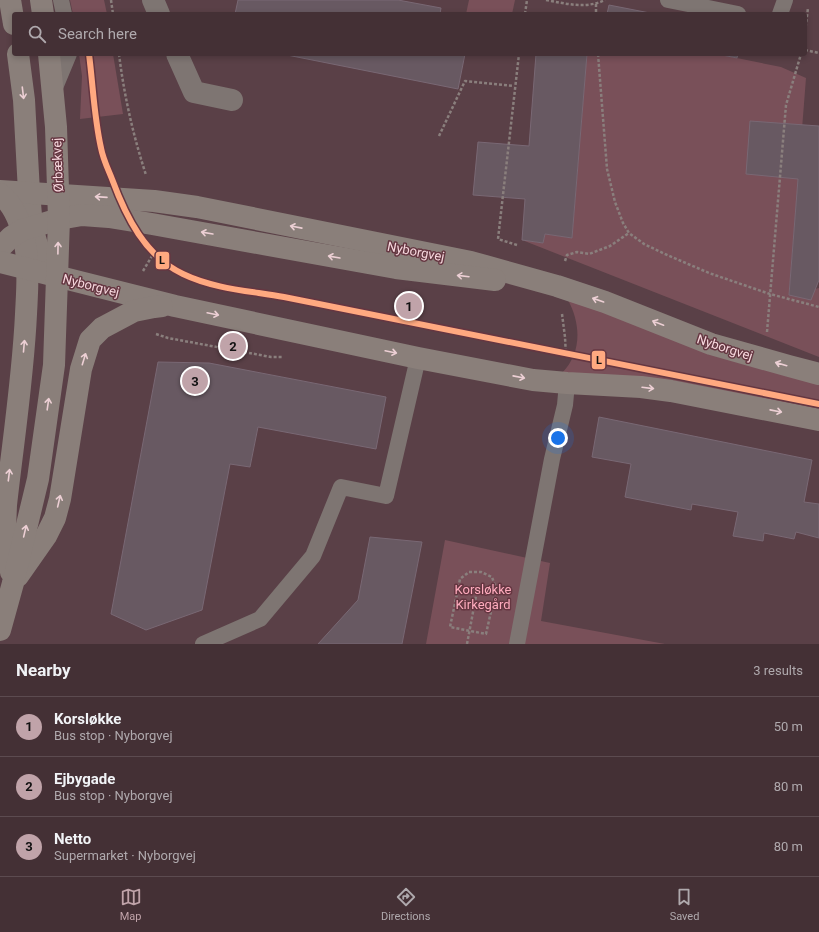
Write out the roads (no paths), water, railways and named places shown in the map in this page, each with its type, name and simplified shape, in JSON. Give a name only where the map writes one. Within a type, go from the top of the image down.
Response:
[{"type":"main road","points":[[10,0],[12,12]]},
{"type":"main road","points":[[41,0],[43,12]]},
{"type":"main road","points":[[13,583],[5,530],[6,506],[23,358],[28,269],[22,216],[24,100],[18,56]]},
{"type":"main road","name":"Ørbækvej","points":[[0,630],[38,479],[54,364],[59,219],[56,127],[49,56]]},
{"type":"main road","name":"Nyborgvej","points":[[0,191],[22,216],[58,194],[154,200],[197,207],[471,262],[557,286],[604,302],[710,344],[819,374]]},
{"type":"main road","points":[[0,194],[22,216],[45,262],[58,277]]},
{"type":"main road","points":[[22,216],[59,219],[82,215],[96,216],[163,226],[396,268],[557,286]]},
{"type":"main road","points":[[0,248],[11,237],[22,216]]},
{"type":"main road","name":"Nyborgvej","points":[[0,262],[175,306],[418,358],[533,380],[641,387],[671,391],[819,420]]},
{"type":"main road","points":[[13,583],[37,551],[55,518],[60,499],[81,369],[90,340],[102,328],[134,311],[154,307],[175,306]]},
{"type":"street","points":[[153,0],[158,12]]},
{"type":"street","points":[[178,56],[194,92],[232,100]]},
{"type":"lane","points":[[61,0],[64,12]]},
{"type":"lane","points":[[668,0],[728,12]]},
{"type":"lane","points":[[781,12],[785,0]]},
{"type":"lane","points":[[53,92],[68,56]]},
{"type":"lane","points":[[203,644],[260,619],[313,556],[341,487],[386,496],[418,358]]},
{"type":"lane","points":[[517,644],[552,459],[565,405],[567,383]]},
{"type":"place","name":"Korsløkke","points":[[409,306]]},
{"type":"place","name":"Ejbygade","points":[[233,346]]},
{"type":"place","name":"Netto","points":[[195,381]]},
{"type":"park label","name":"Korsløkke Kirkegård","points":[[483,596]]}]
